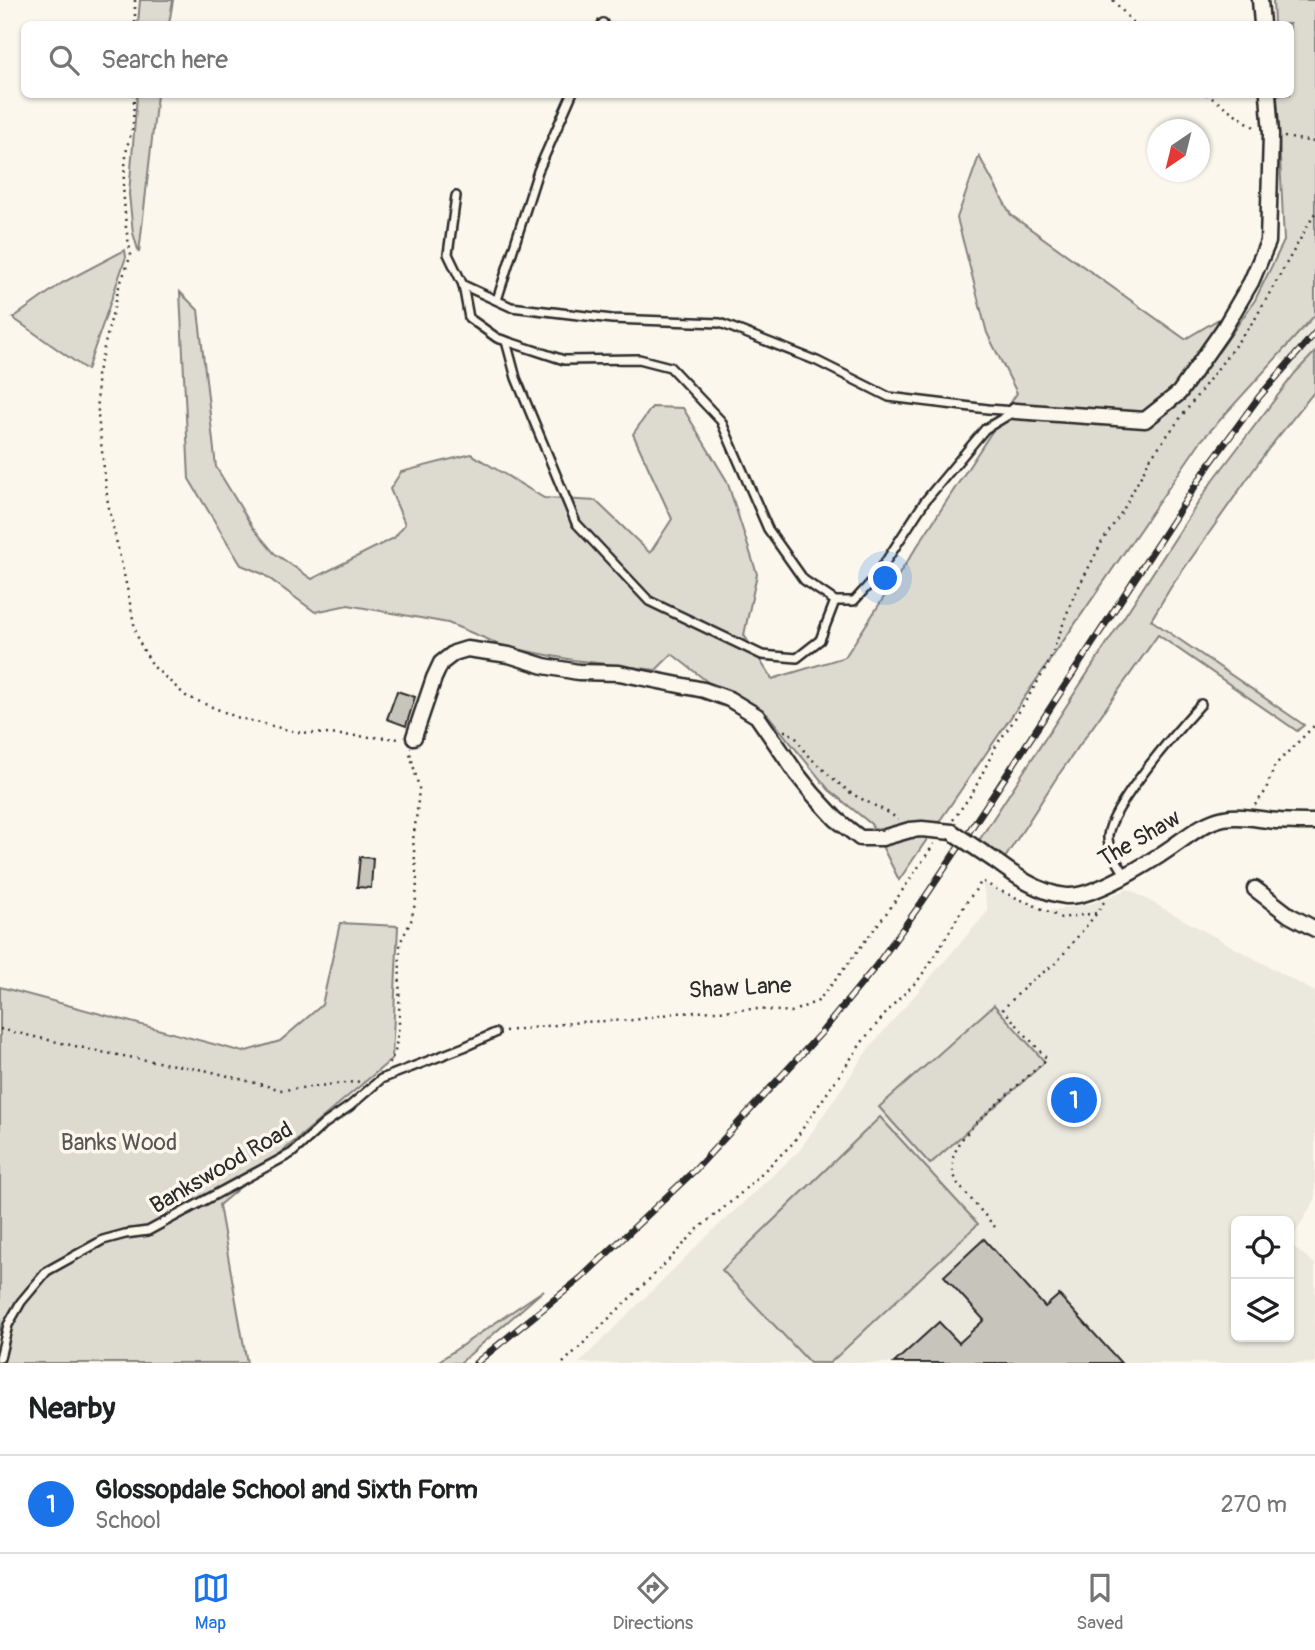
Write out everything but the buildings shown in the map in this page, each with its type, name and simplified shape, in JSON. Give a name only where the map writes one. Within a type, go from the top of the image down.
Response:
[{"type":"street","points":[[1260,0],[1262,21]]},
{"type":"street","points":[[1015,411],[1144,419],[1179,393],[1230,318],[1269,243],[1271,134],[1268,98]]},
{"type":"street","points":[[414,737],[441,663],[454,653],[467,649],[509,654],[544,666],[578,672],[619,673],[704,690],[729,699],[757,716],[813,794],[860,838],[882,838],[922,830],[948,832]]},
{"type":"street","name":"The Shaw","points":[[948,832],[1017,876],[1066,896],[1081,894],[1125,875],[1205,825],[1224,818],[1315,822]]},
{"type":"street","points":[[1255,889],[1289,915],[1315,929]]},
{"type":"lane","points":[[497,300],[538,171],[570,98]]},
{"type":"lane","points":[[456,196],[448,254],[463,285],[469,318],[497,338],[564,360],[639,359],[670,366],[721,421],[768,529],[804,580],[835,601],[854,601],[875,578],[925,501],[985,429],[1015,411]]},
{"type":"lane","points":[[463,285],[511,307],[612,319],[720,323],[817,361],[889,397],[1015,411]]},
{"type":"lane","points":[[506,341],[516,378],[576,523],[649,601],[762,655],[797,658],[820,640],[835,601]]},
{"type":"lane","points":[[1125,875],[1111,851],[1107,839],[1108,831],[1117,812],[1147,768],[1182,724],[1202,704]]},
{"type":"lane","name":"Bankswood Road","points":[[0,1358],[8,1325],[20,1302],[47,1271],[103,1240],[148,1231],[292,1153],[381,1079],[495,1033]]},
{"type":"path","points":[[135,0],[135,21]]},
{"type":"path","points":[[1113,0],[1131,21]]},
{"type":"path","points":[[0,1029],[106,1053],[209,1071],[282,1090],[381,1079],[395,1052],[399,1025],[400,943],[411,921],[417,881],[412,840],[419,788],[410,753],[414,737],[388,739],[296,732],[236,717],[186,696],[154,667],[141,646],[135,629],[108,503],[97,402],[97,376],[104,344],[119,287],[131,255],[123,186],[127,147],[133,126],[134,98]]},
{"type":"path","name":"Shaw Lane","points":[[495,1033],[580,1021],[634,1020],[676,1013],[755,1009],[791,1012],[818,1001],[948,832],[973,792],[997,744],[1048,665],[1072,600],[1151,457],[1255,319],[1315,213]]},
{"type":"path","points":[[1245,817],[1265,792],[1275,765],[1315,725]]},
{"type":"path","points":[[771,735],[778,730],[787,731],[796,738],[806,754],[852,794],[891,814],[900,822],[902,833]]},
{"type":"path","points":[[563,1363],[698,1229],[739,1195],[792,1144],[865,1038],[919,979],[965,903],[982,881],[1061,918],[1097,913]]},
{"type":"path","points":[[995,1227],[957,1183],[953,1172],[953,1158],[959,1142],[978,1121],[1047,1059],[1003,1009],[1030,982],[1056,963],[1104,901]]},
{"type":"shaded area","points":[[1315,315],[1315,352],[1295,373],[1278,356]]},
{"type":"shaded area","points":[[982,881],[1047,911],[1093,903],[1128,889],[1315,992],[1315,1200],[1294,1235],[1294,1216],[1231,1216],[1231,1342],[1294,1342],[1294,1247],[1315,1264],[1315,1363],[579,1363],[706,1237],[799,1151],[869,1048],[988,911]]},
{"type":"green space","points":[[140,0],[173,0],[170,21],[138,21]]},
{"type":"green space","points":[[1273,0],[1315,0],[1315,315],[1200,442],[899,880],[871,824],[829,790],[768,715],[709,683],[672,654],[656,670],[573,660],[506,647],[448,623],[348,605],[315,612],[263,574],[241,565],[189,479],[180,292],[198,310],[216,467],[253,528],[274,553],[312,579],[394,538],[405,524],[390,489],[401,472],[471,454],[544,498],[596,501],[650,553],[672,519],[633,434],[652,407],[683,408],[727,481],[757,574],[744,635],[772,679],[845,657],[1017,393],[987,333],[957,218],[979,156],[1011,215],[1185,339],[1224,316],[1218,353],[1255,300],[1284,241],[1277,98],[1294,98],[1294,21],[1274,21]]},
{"type":"green space","points":[[137,98],[157,98],[139,253],[133,233],[129,194]]},
{"type":"green space","points":[[125,250],[126,257],[87,370],[13,318],[62,283]]},
{"type":"green space","points":[[1315,352],[1315,391],[1269,448],[1171,587],[1151,620],[1304,725],[1297,731],[1158,635],[1057,777],[1005,858],[978,842],[1211,483],[1295,373]]},
{"type":"green space","name":"Banks Wood","points":[[340,923],[398,926],[392,1059],[219,1205],[247,1363],[0,1363],[0,987],[243,1052],[280,1041],[322,1005]]},
{"type":"green space","points":[[994,1005],[1045,1062],[930,1164],[879,1107]]},
{"type":"green space","points":[[880,1117],[978,1224],[830,1363],[810,1363],[722,1270]]},
{"type":"green space","points":[[544,1290],[460,1363],[436,1363]]},
{"type":"railway","points":[[476,1363],[581,1278],[696,1169],[821,1033],[876,966],[1000,785],[1209,465],[1259,397],[1315,333]]},
{"type":"place","name":"Glossopdale School and Sixth Form","points":[[1074,1100]]}]
